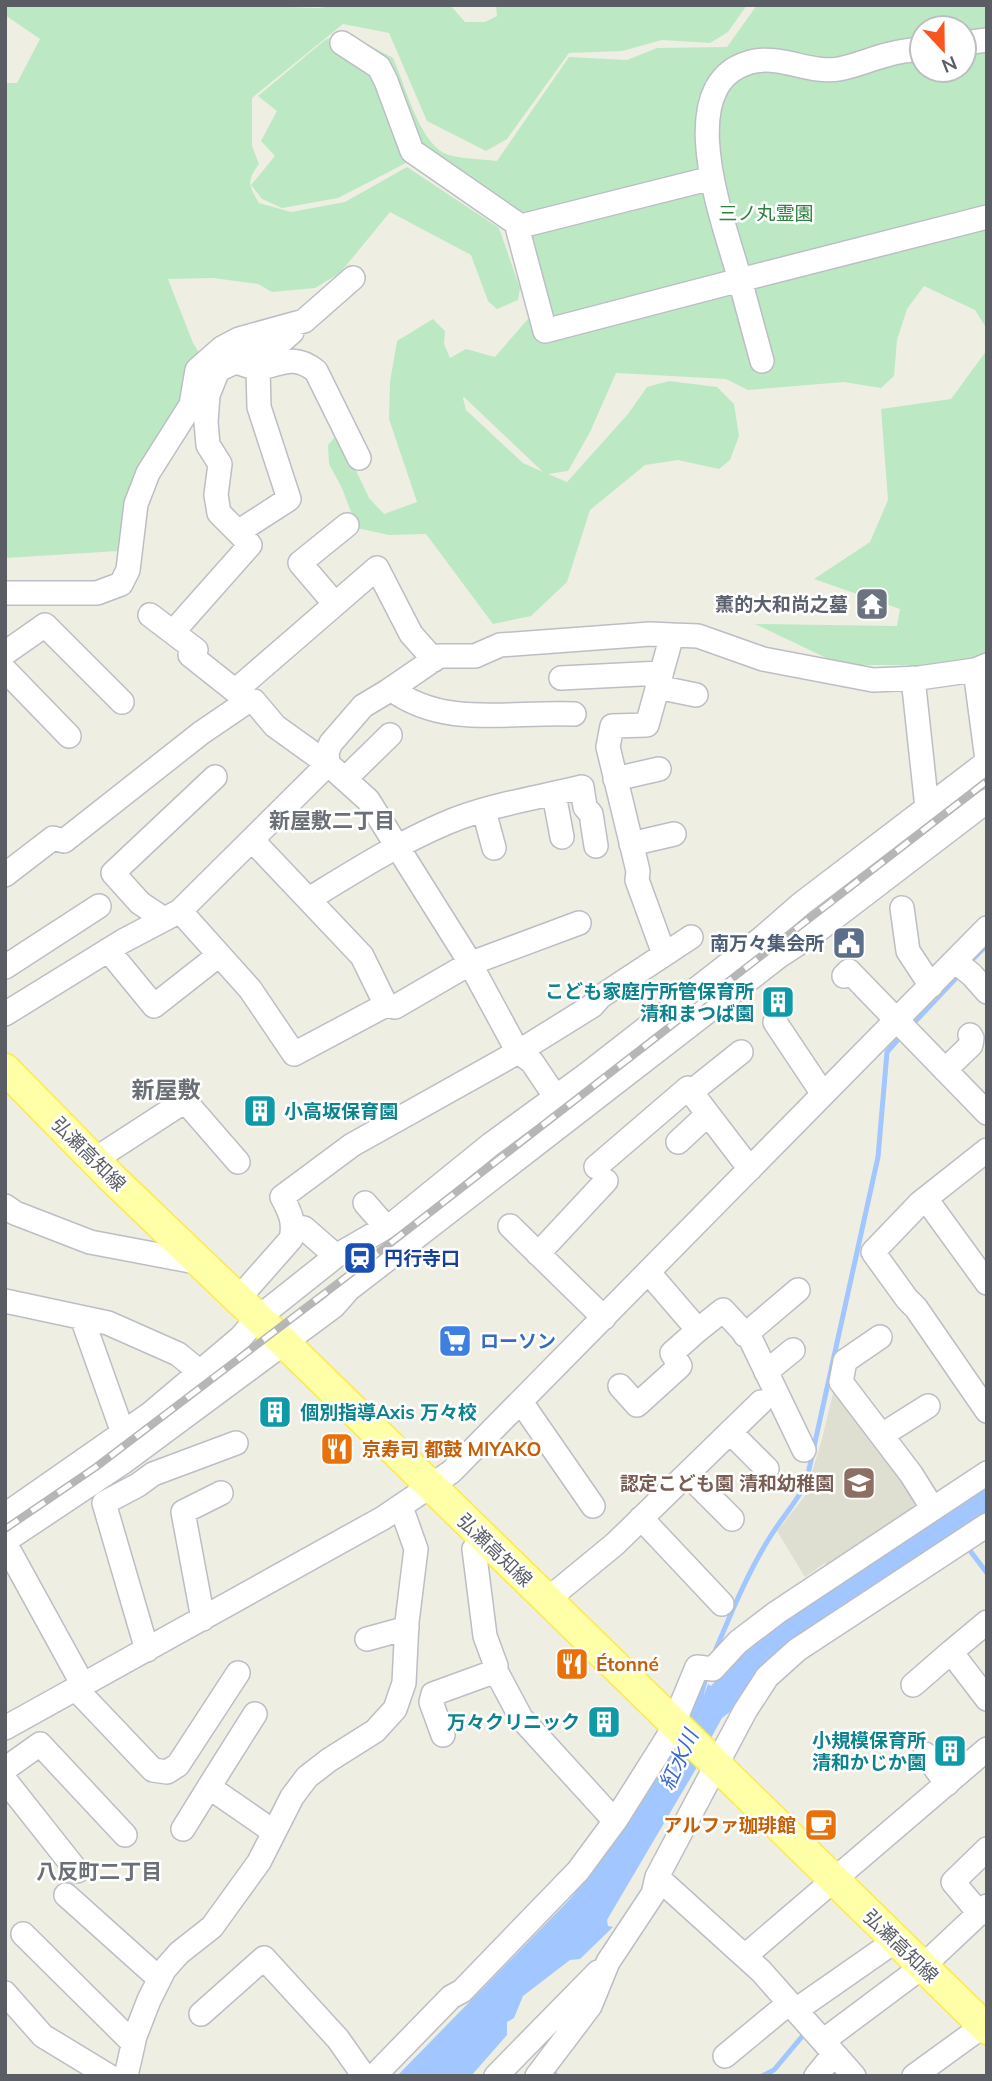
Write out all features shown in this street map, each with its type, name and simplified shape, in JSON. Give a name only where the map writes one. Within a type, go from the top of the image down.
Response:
[{"type":"main road","name":"弘瀬高知線","points":[[5,1069],[94,1160],[284,1342],[985,2028]]},
{"type":"street","points":[[342,43],[379,67],[412,151],[516,223],[545,331],[987,217]]},
{"type":"street","points":[[762,361],[712,178],[707,150],[706,124],[719,85],[728,73],[754,62],[768,60],[838,69],[891,53],[908,51]]},
{"type":"street","points":[[517,227],[712,178]]},
{"type":"street","points":[[173,632],[250,545],[219,513],[216,495],[220,464],[208,445],[205,422],[208,395],[218,370],[283,340],[353,278]]},
{"type":"street","points":[[5,593],[97,593],[121,584],[128,570],[136,505],[148,473],[191,405],[197,370],[222,348],[239,339],[304,321]]},
{"type":"street","points":[[236,362],[258,369],[294,360],[304,362],[316,370],[359,458]]},
{"type":"street","points":[[238,532],[289,499],[259,407],[258,369]]},
{"type":"street","points":[[335,604],[300,563],[346,525]]},
{"type":"street","points":[[5,875],[53,838],[64,841],[201,733],[335,604],[377,568],[411,634],[434,660]]},
{"type":"street","points":[[150,615],[196,650],[190,655],[242,695],[254,701],[275,726],[328,764],[368,800],[429,894],[518,1052],[532,1062],[570,1118]]},
{"type":"street","points":[[5,653],[46,625],[122,702]]},
{"type":"street","points":[[5,1014],[108,950],[172,915],[328,764],[327,752],[331,743],[356,712],[439,656],[475,656],[499,645],[650,634],[698,636],[763,659],[873,680],[913,678],[981,668],[987,761],[405,1214],[248,1308]]},
{"type":"street","points":[[664,954],[637,880],[638,871],[608,747],[612,726],[647,725],[672,635]]},
{"type":"street","points":[[5,670],[69,736]]},
{"type":"street","points":[[561,678],[659,680],[696,695]]},
{"type":"street","points":[[913,678],[927,808]]},
{"type":"street","points":[[391,689],[405,699],[468,716],[574,714]]},
{"type":"street","points":[[345,779],[390,735]]},
{"type":"street","points":[[615,779],[659,769]]},
{"type":"street","points":[[215,777],[113,873],[140,903],[172,915],[219,955],[250,989],[294,1054],[386,1005],[395,1007],[469,964],[579,923]]},
{"type":"street","points":[[309,899],[397,846],[447,823],[582,787],[586,807],[591,814],[596,846]]},
{"type":"street","points":[[554,794],[562,837]]},
{"type":"street","points":[[238,1673],[178,1765],[167,1772],[153,1770],[80,1687],[5,1542],[122,1463],[334,1306],[360,1281],[778,957],[813,934],[987,801]]},
{"type":"street","points":[[484,811],[494,848]]},
{"type":"street","points":[[631,844],[674,834]]},
{"type":"street","points":[[252,840],[362,956],[386,1005]]},
{"type":"street","points":[[5,967],[99,906]]},
{"type":"street","points":[[902,908],[908,951],[931,986]]},
{"type":"street","points":[[5,1728],[401,1507],[451,1472],[823,1094],[904,1029],[931,986],[987,928]]},
{"type":"street","points":[[5,1515],[150,1414],[240,1338],[248,1308],[291,1239],[294,1227],[282,1197],[352,1144],[518,1052],[592,1006],[600,997],[691,937]]},
{"type":"street","points":[[108,950],[154,1006],[219,955]]},
{"type":"street","points":[[955,961],[987,992]]},
{"type":"street","points":[[844,976],[849,971],[987,1113]]},
{"type":"street","points":[[775,1022],[823,1094]]},
{"type":"street","points":[[945,1070],[971,1045],[970,1035]]},
{"type":"street","points":[[691,1092],[741,1052]]},
{"type":"street","points":[[538,1254],[601,1174],[688,1088],[750,1169]]},
{"type":"street","points":[[94,1160],[185,1101],[238,1163]]},
{"type":"street","points":[[678,1142],[708,1114]]},
{"type":"street","points":[[987,1150],[926,1199],[873,1252],[916,1308],[987,1410]]},
{"type":"street","points":[[926,1199],[987,1283]]},
{"type":"street","points":[[365,1203],[385,1226]]},
{"type":"street","points":[[5,1206],[15,1213],[90,1242],[201,1263]]},
{"type":"street","points":[[510,1226],[604,1318]]},
{"type":"street","points":[[294,1227],[304,1228],[336,1256]]},
{"type":"street","points":[[649,1273],[698,1330]]},
{"type":"street","points":[[746,1335],[799,1290]]},
{"type":"street","points":[[5,1301],[108,1323],[178,1354],[200,1372]]},
{"type":"street","points":[[620,1386],[637,1405],[680,1366],[672,1353],[723,1310],[751,1340],[804,1450]]},
{"type":"street","points":[[82,1318],[123,1433]]},
{"type":"street","points":[[880,1337],[845,1361],[841,1382],[911,1474],[933,1509]]},
{"type":"street","points":[[766,1372],[793,1350]]},
{"type":"street","points":[[521,1402],[593,1506]]},
{"type":"street","points":[[547,1600],[615,1544],[761,1402]]},
{"type":"street","points":[[882,1435],[928,1406]]},
{"type":"street","points":[[730,1432],[767,1469]]},
{"type":"street","points":[[147,1650],[104,1503],[153,1474],[236,1443]]},
{"type":"street","points":[[687,1474],[732,1519]]},
{"type":"street","points":[[374,2076],[451,1997],[462,1991],[578,1871],[615,1821],[676,1727],[696,1667],[713,1669],[738,1642],[776,1613],[987,1474]]},
{"type":"street","points":[[203,1619],[183,1512],[222,1494]]},
{"type":"street","points":[[127,2076],[133,2043],[160,1976],[179,1953],[212,1927],[259,1863],[292,1797],[307,1777],[328,1759],[376,1731],[392,1715],[404,1683],[416,1549],[401,1507]]},
{"type":"street","points":[[641,1518],[722,1604]]},
{"type":"street","points":[[496,2076],[608,1962],[653,1894],[657,1877],[713,1762],[767,1677],[786,1658],[987,1525]]},
{"type":"street","points":[[484,1538],[474,1549],[485,1636],[496,1671],[521,1718],[615,1821]]},
{"type":"street","points":[[913,1685],[987,1622]]},
{"type":"street","points":[[368,1639],[407,1628]]},
{"type":"street","points":[[951,1652],[984,1689]]},
{"type":"street","points":[[443,1735],[431,1702],[433,1694],[496,1671]]},
{"type":"street","points":[[183,1829],[255,1714]]},
{"type":"street","points":[[5,1769],[40,1744],[125,1835]]},
{"type":"street","points":[[745,1956],[987,1749]]},
{"type":"street","points":[[925,1754],[947,1784]]},
{"type":"street","points":[[5,1780],[77,1871]]},
{"type":"street","points":[[209,1787],[274,1832]]},
{"type":"street","points":[[816,2076],[828,2047],[984,1910],[953,1882],[987,1849]]},
{"type":"street","points":[[657,1877],[745,1956],[854,2076]]},
{"type":"street","points":[[66,1895],[153,1973],[160,1976]]},
{"type":"street","points":[[23,1934],[133,2043]]},
{"type":"street","points":[[725,2056],[793,2006],[895,1941]]},
{"type":"street","points":[[201,2014],[264,1958],[338,2039],[364,2076]]},
{"type":"street","points":[[537,2076],[590,2006],[608,1962]]},
{"type":"street","points":[[5,1993],[43,2036],[109,2076]]},
{"type":"street","points":[[914,2076],[985,2028]]},
{"type":"shaded area","name":"認定こども園 清和幼稚園","points":[[835,1385],[926,1507],[829,1569],[825,1563],[805,1577],[777,1531],[805,1496]]},
{"type":"green space","points":[[5,5],[234,5],[318,8],[343,5],[450,5],[465,22],[485,22],[497,16],[496,5],[747,5],[728,32],[710,43],[662,40],[622,51],[569,53],[507,139],[486,151],[427,121],[389,33],[343,24],[252,98],[252,146],[259,164],[250,184],[259,203],[291,212],[345,202],[407,167],[499,228],[520,288],[518,300],[497,309],[488,301],[471,255],[390,212],[340,273],[315,288],[272,292],[258,284],[213,278],[168,279],[193,343],[201,356],[188,401],[129,501],[118,551],[5,558],[5,83],[17,83],[40,39],[5,15]]},
{"type":"green space","name":"三ノ丸霊園","points":[[757,5],[980,5],[987,8],[987,329],[975,310],[924,286],[907,309],[897,340],[894,376],[881,388],[844,382],[748,390],[726,379],[616,373],[590,432],[568,471],[548,474],[567,482],[628,414],[647,387],[669,381],[717,387],[734,404],[739,436],[730,460],[719,469],[678,460],[645,465],[590,510],[567,582],[531,616],[493,624],[426,534],[389,535],[357,528],[342,488],[329,464],[328,445],[335,437],[345,447],[369,498],[384,514],[417,502],[389,419],[390,382],[397,341],[433,319],[445,331],[444,344],[450,358],[466,349],[495,357],[533,313],[508,220],[410,161],[338,198],[282,208],[262,199],[251,185],[275,156],[261,141],[277,111],[258,96],[325,40],[345,32],[393,58],[413,110],[435,146],[455,157],[497,161],[569,57],[627,60],[657,48],[727,47]],"holes":[[[464,397],[543,472],[523,463],[466,410]]]},
{"type":"green space","points":[[987,350],[987,655],[948,665],[841,665],[755,624],[897,626],[900,609],[814,579],[870,542],[888,500],[881,409],[951,399]]},
{"type":"water","points":[[987,1482],[987,1514],[722,1718],[711,1738],[684,1712],[695,1687],[704,1695],[708,1684],[711,1686],[745,1647]]},
{"type":"water","name":"紅水川","points":[[672,1744],[697,1767],[607,1920],[608,1926],[613,1927],[580,1959],[570,1960],[523,1996],[514,2018],[507,2022],[507,2035],[471,2076],[397,2076],[570,1899],[632,1817]]},
{"type":"waterway","points":[[974,958],[987,945]]},
{"type":"waterway","points":[[910,1027],[958,976]]},
{"type":"waterway","points":[[716,1649],[755,1564],[806,1483],[878,1157],[887,1052],[903,1034]]},
{"type":"waterway","points":[[968,1548],[987,1573]]},
{"type":"waterway","points":[[700,1699],[705,1681]]},
{"type":"waterway","points":[[762,2076],[774,2070],[805,2033]]},
{"type":"railway","points":[[5,1529],[96,1467],[379,1252],[987,781]]},
{"type":"place","name":"薫的大和尚之墓","points":[[872,604]]},
{"type":"place","name":"南万々集会所","points":[[849,943]]},
{"type":"place","name":"こども家庭庁所管保育所 清和まつば園","points":[[778,1002]]},
{"type":"place","name":"小高坂保育園","points":[[260,1111]]},
{"type":"place","name":"円行寺口","points":[[360,1258]]},
{"type":"place","name":"ローソン","points":[[455,1341]]},
{"type":"place","name":"個別指導Axis 万々校","points":[[275,1412]]},
{"type":"place","name":"京寿司 都鼓 MIYAKO","points":[[337,1449]]},
{"type":"place","name":"認定こども園 清和幼稚園","points":[[859,1483]]},
{"type":"place","name":"Étonné","points":[[572,1664]]},
{"type":"place","name":"万々クリニック","points":[[604,1722]]},
{"type":"place","name":"小規模保育所 清和かじか園","points":[[950,1751]]},
{"type":"place","name":"アルファ珈琲館","points":[[821,1825]]},
{"type":"district","name":"新屋敷二丁目","points":[[332,821]]},
{"type":"district","name":"新屋敷","points":[[166,1090]]},
{"type":"district","name":"八反町二丁目","points":[[99,1872]]}]
